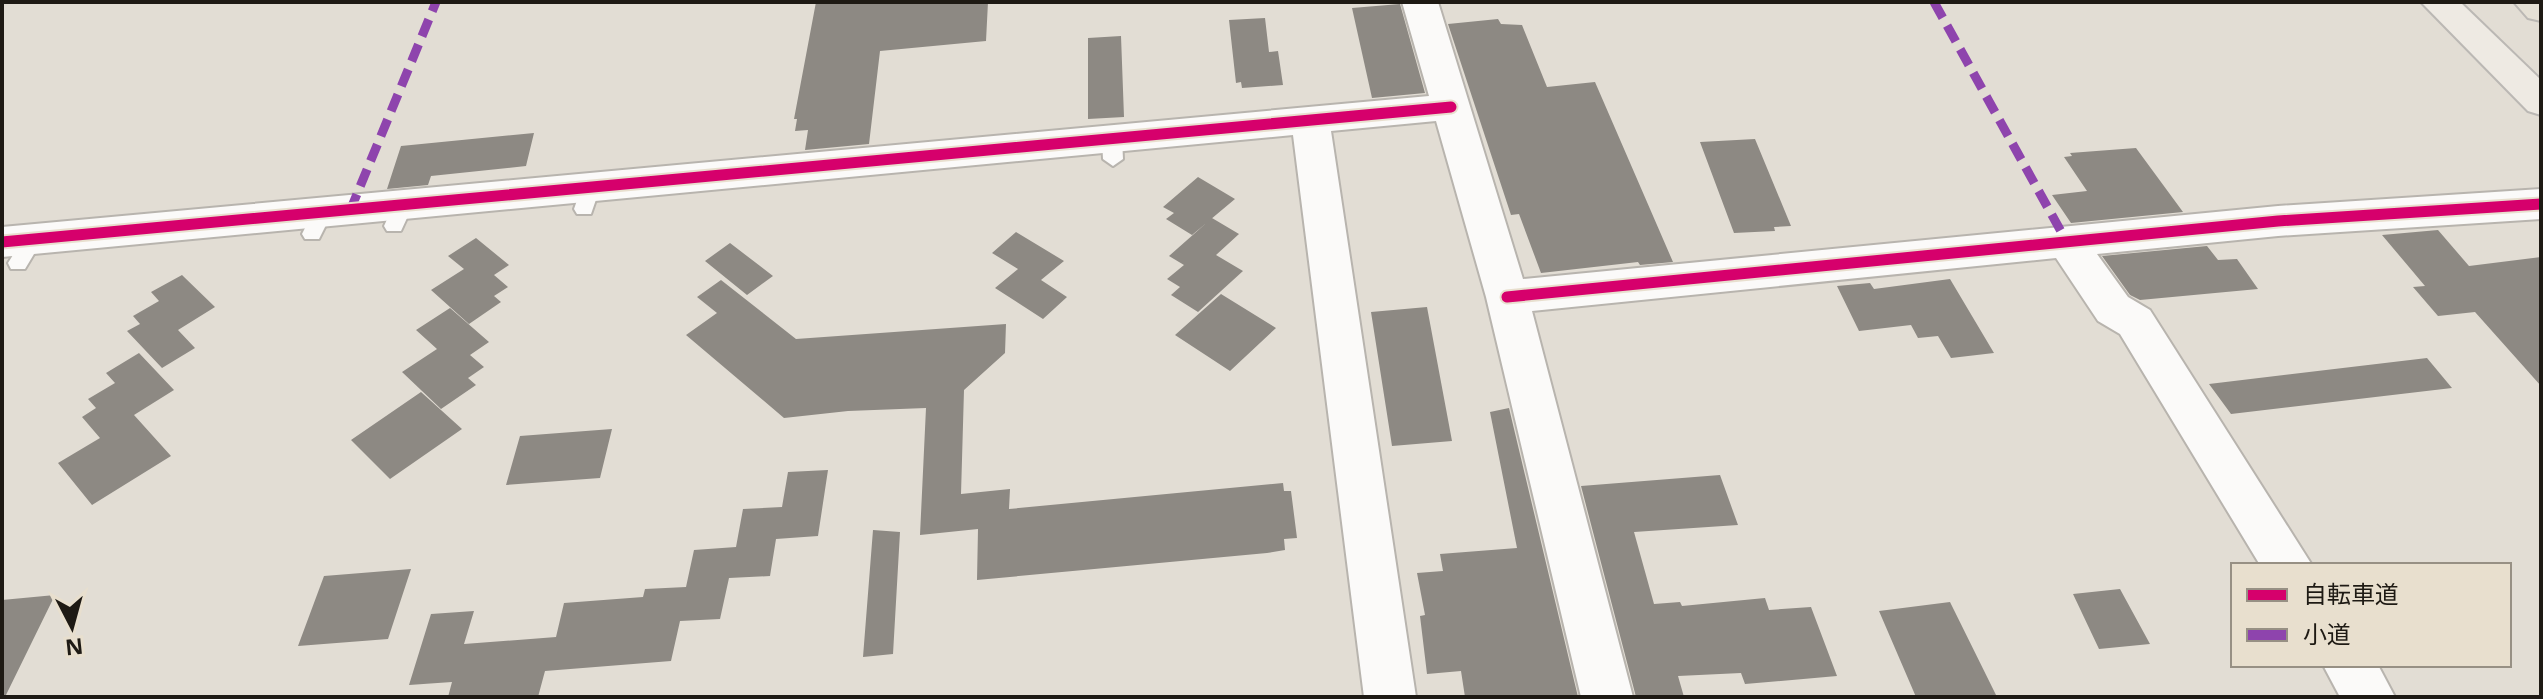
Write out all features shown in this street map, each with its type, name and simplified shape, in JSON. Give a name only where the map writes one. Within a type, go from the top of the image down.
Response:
[{"type":"highway","points":[[2532,2],[2541,10]]},
{"type":"main road","points":[[2439,2],[2541,102]]},
{"type":"street","points":[[1420,2],[1507,297],[1607,697]]},
{"type":"street","points":[[18,248],[317,224],[1113,149],[1310,120],[1451,107]]},
{"type":"street","points":[[1310,120],[1390,697]]},
{"type":"street","points":[[1507,297],[2278,221],[2541,204]]},
{"type":"street","points":[[2068,244],[2113,309],[2135,322],[2286,563]]},
{"type":"street","points":[[2350,667],[2369,697]]},
{"type":"lane","points":[[1381,697],[1390,697]]},
{"type":"building","points":[[816,2],[988,2],[986,41],[880,51],[869,144],[805,150],[808,130],[795,131],[797,119],[794,119]]},
{"type":"building","points":[[1400,4],[1425,93],[1372,98],[1352,8]]},
{"type":"building","points":[[1265,18],[1269,52],[1278,51],[1283,85],[1242,88],[1241,82],[1236,83],[1229,20]]},
{"type":"building","points":[[1498,19],[1501,24],[1522,25],[1547,87],[1595,82],[1673,262],[1640,265],[1638,262],[1541,273],[1519,214],[1511,215],[1448,24]]},
{"type":"building","points":[[1121,36],[1124,117],[1088,119],[1088,38]]},
{"type":"building","points":[[534,133],[526,166],[431,176],[428,185],[387,189],[401,146]]},
{"type":"building","points":[[1755,139],[1791,226],[1774,227],[1775,231],[1734,233],[1700,142]]},
{"type":"building","points":[[2136,148],[2183,212],[2071,223],[2052,195],[2087,191],[2064,157],[2072,156],[2070,153]]},
{"type":"building","points":[[1198,177],[1235,199],[1192,235],[1166,219],[1174,213],[1163,207]]},
{"type":"building","points":[[1212,218],[1239,234],[1216,255],[1243,271],[1198,312],[1171,295],[1180,287],[1167,279],[1184,265],[1169,256]]},
{"type":"building","points":[[2438,230],[2469,266],[2541,257],[2541,386],[2475,312],[2438,316],[2413,287],[2425,286],[2382,235]]},
{"type":"building","points":[[1016,232],[1064,261],[1041,280],[1067,297],[1043,319],[995,288],[1018,269],[992,253]]},
{"type":"building","points":[[476,238],[509,265],[494,275],[508,287],[494,296],[501,302],[469,324],[431,290],[464,269],[448,256]]},
{"type":"building","points":[[730,243],[773,276],[747,295],[705,261]]},
{"type":"building","points":[[2207,246],[2218,260],[2237,259],[2258,289],[2140,300],[2130,295],[2102,256]]},
{"type":"building","points":[[182,275],[215,307],[178,330],[195,348],[162,368],[127,331],[140,324],[133,316],[159,301],[151,292]]},
{"type":"building","points":[[1950,279],[1994,353],[1951,358],[1938,336],[1918,338],[1911,325],[1859,331],[1837,286],[1870,283],[1874,289]]},
{"type":"building","points":[[721,280],[796,339],[1006,324],[1005,353],[964,390],[961,494],[1010,489],[1009,509],[1283,483],[1284,491],[1291,491],[1297,538],[1284,539],[1285,550],[1267,553],[977,580],[978,529],[920,535],[926,408],[848,411],[784,418],[686,335],[717,313],[697,297]]},
{"type":"building","points":[[1221,294],[1276,328],[1230,371],[1175,335]]},
{"type":"building","points":[[1427,307],[1452,441],[1392,446],[1371,312]]},
{"type":"building","points":[[450,308],[489,342],[470,355],[484,367],[468,378],[476,385],[441,409],[402,372],[437,349],[416,330]]},
{"type":"building","points":[[139,353],[174,390],[134,415],[171,456],[92,505],[58,463],[100,438],[82,417],[96,408],[88,399],[115,383],[106,373]]},
{"type":"building","points":[[2427,358],[2452,388],[2231,414],[2209,384]]},
{"type":"building","points":[[421,392],[462,429],[390,479],[351,440]]},
{"type":"building","points":[[1509,408],[1578,697],[1465,697],[1461,671],[1427,674],[1420,616],[1425,615],[1417,573],[1443,571],[1440,554],[1517,548],[1490,412]]},
{"type":"building","points":[[612,429],[600,478],[506,485],[520,436]]},
{"type":"building","points":[[828,470],[818,536],[776,539],[770,576],[729,578],[720,619],[680,621],[671,661],[545,671],[538,697],[448,697],[452,682],[409,685],[431,614],[474,611],[464,644],[556,637],[564,603],[643,597],[645,589],[686,587],[694,550],[736,547],[743,509],[782,507],[788,472]]},
{"type":"building","points":[[1720,475],[1738,525],[1634,532],[1654,604],[1680,602],[1682,606],[1765,598],[1769,610],[1811,607],[1837,676],[1745,684],[1741,673],[1678,676],[1684,697],[1636,697],[1581,486]]},
{"type":"building","points":[[873,530],[900,532],[893,654],[863,657]]},
{"type":"building","points":[[411,569],[388,639],[298,646],[324,576]]},
{"type":"building","points":[[2120,589],[2150,644],[2099,649],[2073,594]]},
{"type":"building","points":[[55,595],[5,697],[2,697],[2,600]]},
{"type":"building","points":[[1950,602],[1997,697],[1916,697],[1879,611]]},
{"type":"marked path","points":[[350,211],[436,2]]},
{"type":"marked path","points":[[1934,2],[2068,244]]},
{"type":"cycle path","points":[[2,242],[1451,107]]},
{"type":"cycle path","points":[[1507,297],[2278,221],[2541,204]]}]
